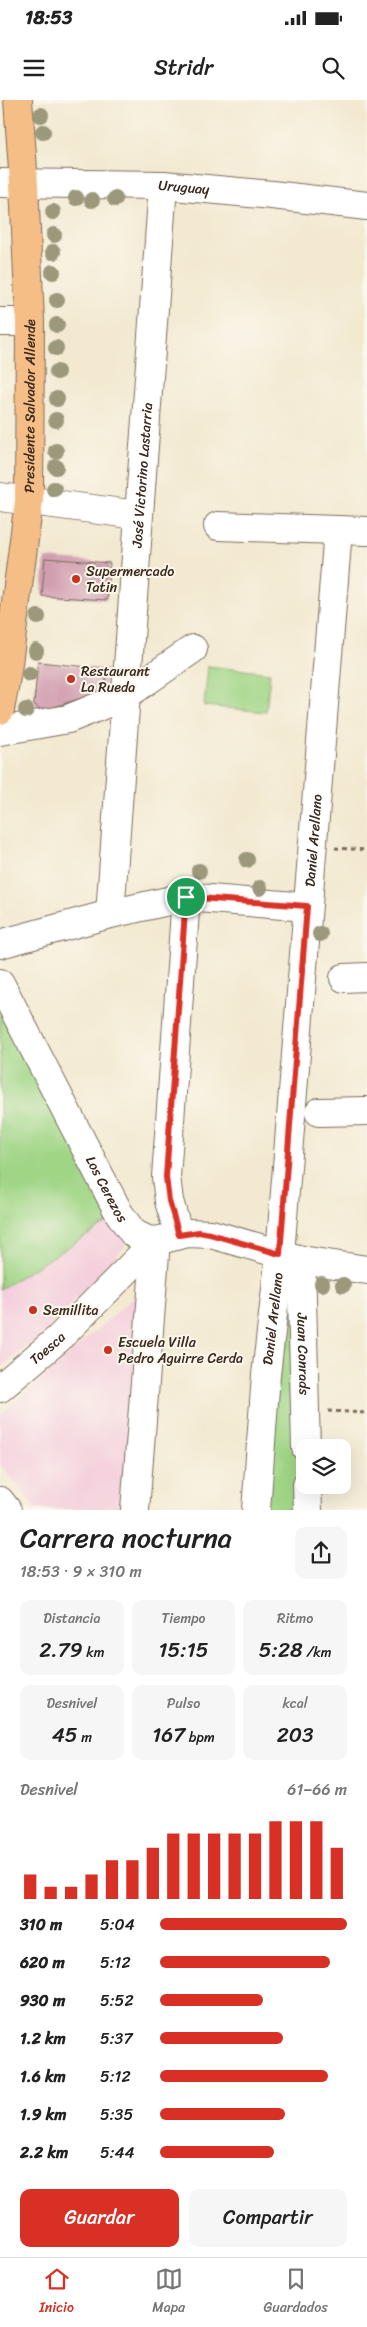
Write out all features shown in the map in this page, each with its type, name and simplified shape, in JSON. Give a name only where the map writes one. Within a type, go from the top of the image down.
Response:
[{"type":"main road","name":"Presidente Salvador Allende","points":[[0,710],[4,670],[29,501],[30,322],[12,184],[18,100]]},
{"type":"street","name":"Uruguay","points":[[12,184],[163,185],[367,206]]},
{"type":"street","name":"José Victorino Lastarria","points":[[110,914],[163,185]]},
{"type":"street","points":[[0,322],[30,322]]},
{"type":"street","points":[[0,497],[138,515]]},
{"type":"street","points":[[218,526],[367,531]]},
{"type":"street","name":"Daniel Arellano","points":[[256,1510],[266,1375],[290,1257],[307,906],[338,530]]},
{"type":"street","points":[[0,731],[68,719],[125,696],[193,649]]},
{"type":"street","points":[[0,944],[110,914],[186,897],[307,906]]},
{"type":"street","points":[[134,1510],[167,1238],[169,1201],[166,1177],[186,897]]},
{"type":"street","name":"Los Cerezos","points":[[0,983],[119,1213],[133,1233],[140,1237],[167,1238],[199,1232],[290,1257],[367,1270]]},
{"type":"street","points":[[319,1112],[367,1111]]},
{"type":"street","name":"Toesca","points":[[0,1388],[58,1339],[167,1238]]},
{"type":"street","name":"Juan Conrads","points":[[290,1257],[305,1410],[306,1439]]},
{"type":"street","points":[[307,1494],[308,1510]]},
{"type":"street","points":[[0,1501],[7,1510]]},
{"type":"path","points":[[333,848],[367,850]]},
{"type":"path","points":[[305,1410],[367,1413]]},
{"type":"shaded area","name":"Semillita","points":[[112,1220],[126,1245],[45,1332],[0,1368],[0,1289]]},
{"type":"shaded area","name":"Escuela Villa Pedro Aguirre Cerda","points":[[148,1285],[128,1509],[36,1509],[0,1464],[0,1415]]},
{"type":"green space","points":[[208,666],[270,673],[266,712],[204,706]]},
{"type":"green space","points":[[0,1005],[112,1220],[0,1289]]},
{"type":"green space","points":[[282,1280],[294,1280],[298,1439],[296,1439],[296,1494],[300,1494],[300,1509],[265,1510]]},
{"type":"building","name":"Supermercado Tatin","points":[[45,558],[110,563],[107,600],[42,596]]},
{"type":"building","name":"Restaurant La Rueda","points":[[38,662],[107,669],[105,690],[42,711],[34,704]]},
{"type":"place","name":"Supermercado Tatin","points":[[76,579]]},
{"type":"place","name":"Restaurant La Rueda","points":[[71,679]]},
{"type":"place","name":"Semillita","points":[[33,1310]]},
{"type":"place","name":"Escuela Villa Pedro Aguirre Cerda","points":[[108,1350]]},
{"type":"route","points":[[186,897],[307,906],[280,1254],[210,1234],[199,1232],[179,1235],[169,1201],[166,1177],[186,897]]}]
